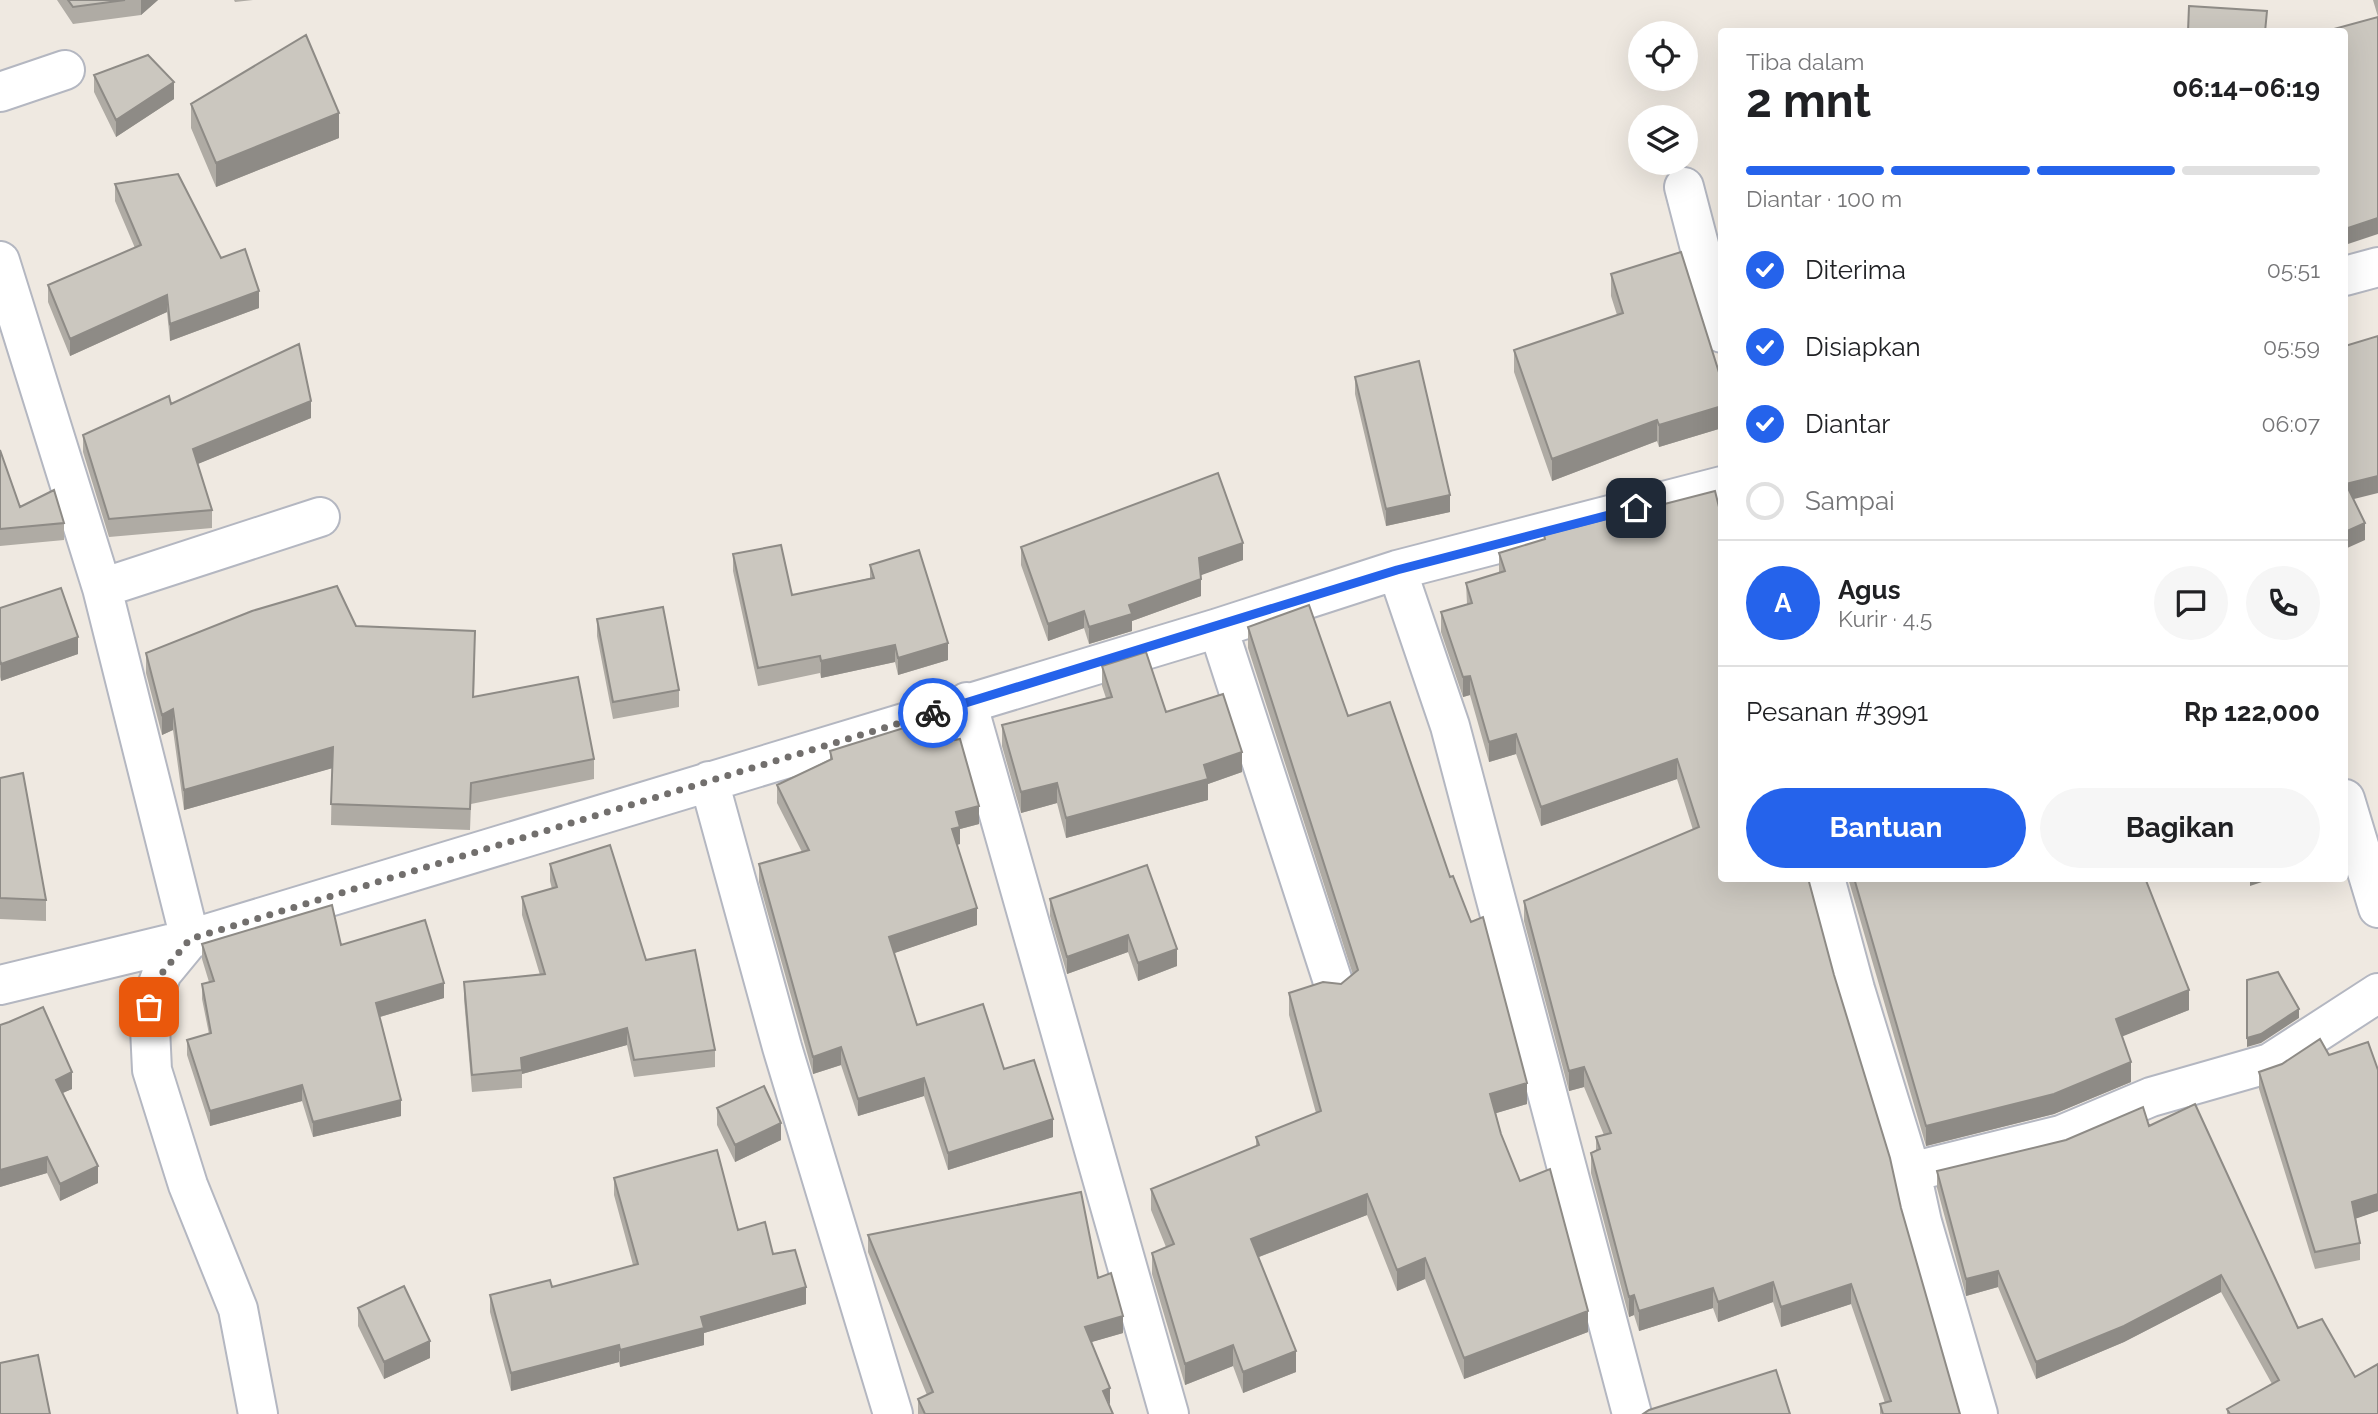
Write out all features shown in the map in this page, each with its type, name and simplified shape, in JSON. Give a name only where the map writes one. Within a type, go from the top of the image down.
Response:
[{"type":"street","points":[[0,92],[65,70]]},
{"type":"street","points":[[1684,187],[1718,318]]},
{"type":"street","points":[[0,261],[102,588],[190,939]]},
{"type":"street","points":[[2348,275],[2378,267]]},
{"type":"street","points":[[0,985],[190,939],[1218,628],[1397,570],[1718,494]]},
{"type":"street","points":[[102,588],[320,517]]},
{"type":"street","points":[[1397,570],[1451,726],[1632,1414]]},
{"type":"street","points":[[1218,628],[1334,985]]},
{"type":"street","points":[[967,702],[1169,1414]]},
{"type":"street","points":[[709,781],[785,1060],[893,1414]]},
{"type":"street","points":[[2348,809],[2378,908]]},
{"type":"street","points":[[1826,882],[1978,1414]]},
{"type":"street","points":[[190,939],[162,973],[149,1007],[152,1070],[188,1185],[239,1309],[258,1414]]},
{"type":"street","points":[[1911,1172],[2061,1135],[2151,1097],[2270,1063],[2378,993]]},
{"type":"building","points":[[68,0],[125,0],[73,7]]},
{"type":"building","points":[[2189,6],[2267,11],[2265,28],[2188,28]]},
{"type":"building","points":[[2378,17],[2378,218],[2348,228],[2348,28],[2338,28]]},
{"type":"building","points":[[306,35],[339,113],[216,163],[191,104]]},
{"type":"building","points":[[148,55],[174,82],[116,120],[94,75]]},
{"type":"building","points":[[178,174],[221,258],[245,249],[259,291],[170,324],[167,295],[70,339],[48,285],[141,245],[115,184]]},
{"type":"building","points":[[1681,252],[1718,369],[1718,407],[1659,425],[1657,420],[1552,459],[1514,350],[1623,313],[1611,274]]},
{"type":"building","points":[[2378,336],[2378,476],[2348,484],[2348,345]]},
{"type":"building","points":[[299,344],[311,401],[193,449],[212,510],[109,519],[83,435],[169,396],[171,404]]},
{"type":"building","points":[[1419,361],[1450,495],[1386,509],[1355,377]]},
{"type":"building","points":[[0,450],[20,507],[54,490],[64,523],[0,529]]},
{"type":"building","points":[[1218,473],[1243,543],[1199,558],[1201,579],[1129,605],[1132,614],[1089,627],[1084,611],[1048,624],[1021,547]]},
{"type":"building","points":[[2348,488],[2365,523],[2348,531]]},
{"type":"building","points":[[1715,491],[1718,503],[1718,882],[1809,882],[1834,975],[1890,1158],[1901,1208],[1960,1414],[1883,1414],[1880,1404],[1891,1401],[1851,1284],[1781,1307],[1773,1282],[1718,1302],[1713,1288],[1639,1311],[1634,1295],[1629,1297],[1591,1153],[1600,1149],[1596,1137],[1611,1133],[1584,1067],[1569,1071],[1524,901],[1699,827],[1677,759],[1541,807],[1516,734],[1489,742],[1470,676],[1463,677],[1441,612],[1472,603],[1466,583],[1505,571],[1499,553],[1545,539],[1544,535]]},
{"type":"building","points":[[781,545],[792,595],[874,578],[870,565],[919,550],[948,643],[898,658],[895,645],[821,661],[820,656],[758,668],[733,554]]},
{"type":"building","points":[[337,586],[356,626],[475,631],[473,697],[578,677],[594,759],[471,783],[470,809],[331,804],[333,747],[184,790],[173,709],[162,715],[146,653],[252,611]]},
{"type":"building","points":[[61,588],[78,637],[1,664],[0,608]]},
{"type":"building","points":[[1309,605],[1348,716],[1390,702],[1450,877],[1453,876],[1471,922],[1483,917],[1527,1083],[1490,1094],[1501,1134],[1520,1181],[1550,1169],[1588,1311],[1464,1358],[1425,1258],[1397,1270],[1367,1194],[1251,1239],[1296,1351],[1243,1372],[1233,1345],[1185,1364],[1152,1253],[1174,1244],[1151,1189],[1259,1145],[1256,1137],[1321,1111],[1289,993],[1323,982],[1341,984],[1358,970],[1248,627]]},
{"type":"building","points":[[663,607],[679,690],[613,702],[597,619]]},
{"type":"building","points":[[1146,652],[1166,712],[1223,694],[1242,752],[1204,765],[1208,779],[1066,818],[1057,783],[1021,792],[1002,725],[1112,697],[1102,666]]},
{"type":"building","points":[[951,723],[955,740],[960,739],[979,806],[956,812],[960,827],[952,829],[977,908],[889,937],[917,1025],[983,1004],[1004,1069],[1034,1060],[1053,1119],[948,1153],[924,1078],[858,1099],[841,1047],[813,1057],[759,864],[809,850],[777,785],[832,759],[830,751],[910,726],[911,732]]},
{"type":"building","points":[[23,773],[46,900],[0,898],[0,778]]},
{"type":"building","points":[[610,845],[646,960],[695,950],[715,1050],[634,1060],[627,1028],[521,1058],[522,1070],[472,1075],[464,982],[545,974],[522,897],[557,887],[550,864]]},
{"type":"building","points":[[1147,865],[1177,949],[1138,963],[1128,935],[1067,957],[1050,899]]},
{"type":"building","points":[[1855,882],[2147,882],[2189,990],[2116,1019],[2131,1062],[2054,1094],[1926,1126]]},
{"type":"building","points":[[332,905],[341,945],[425,920],[444,983],[376,1003],[401,1100],[313,1122],[302,1085],[210,1111],[187,1040],[211,1033],[202,984],[214,981],[202,944]]},
{"type":"building","points":[[2278,972],[2299,1009],[2261,1034],[2247,1038],[2247,980]]},
{"type":"building","points":[[43,1007],[72,1072],[56,1080],[98,1166],[60,1184],[47,1157],[0,1170],[0,1025]]},
{"type":"building","points":[[2320,1039],[2329,1055],[2368,1042],[2378,1070],[2378,1194],[2352,1202],[2360,1243],[2315,1252],[2259,1072],[2282,1064]]},
{"type":"building","points":[[764,1086],[781,1123],[735,1145],[717,1108]]},
{"type":"building","points":[[2195,1104],[2298,1328],[2322,1319],[2355,1377],[2378,1364],[2378,1414],[2230,1414],[2227,1409],[2279,1380],[2221,1275],[2124,1326],[2036,1362],[1998,1271],[1966,1279],[1937,1171],[2066,1140],[2143,1107],[2149,1126]]},
{"type":"building","points":[[717,1150],[738,1230],[765,1222],[773,1254],[795,1250],[806,1287],[701,1317],[704,1328],[620,1350],[619,1345],[511,1373],[490,1295],[550,1280],[552,1287],[638,1264],[614,1178]]},
{"type":"building","points":[[1081,1192],[1098,1278],[1111,1273],[1123,1316],[1085,1327],[1110,1388],[1103,1391],[1113,1414],[925,1414],[918,1399],[933,1392],[868,1235]]},
{"type":"building","points":[[404,1286],[430,1341],[384,1362],[358,1308]]},
{"type":"building","points":[[38,1355],[50,1414],[0,1414],[0,1363]]},
{"type":"building","points":[[1776,1370],[1790,1414],[1643,1414],[1649,1410]]},
{"type":"way so far","points":[[149,1007],[162,973],[190,939],[933,713]]},
{"type":"route","points":[[933,713],[1218,628],[1397,570],[1636,508]]}]
